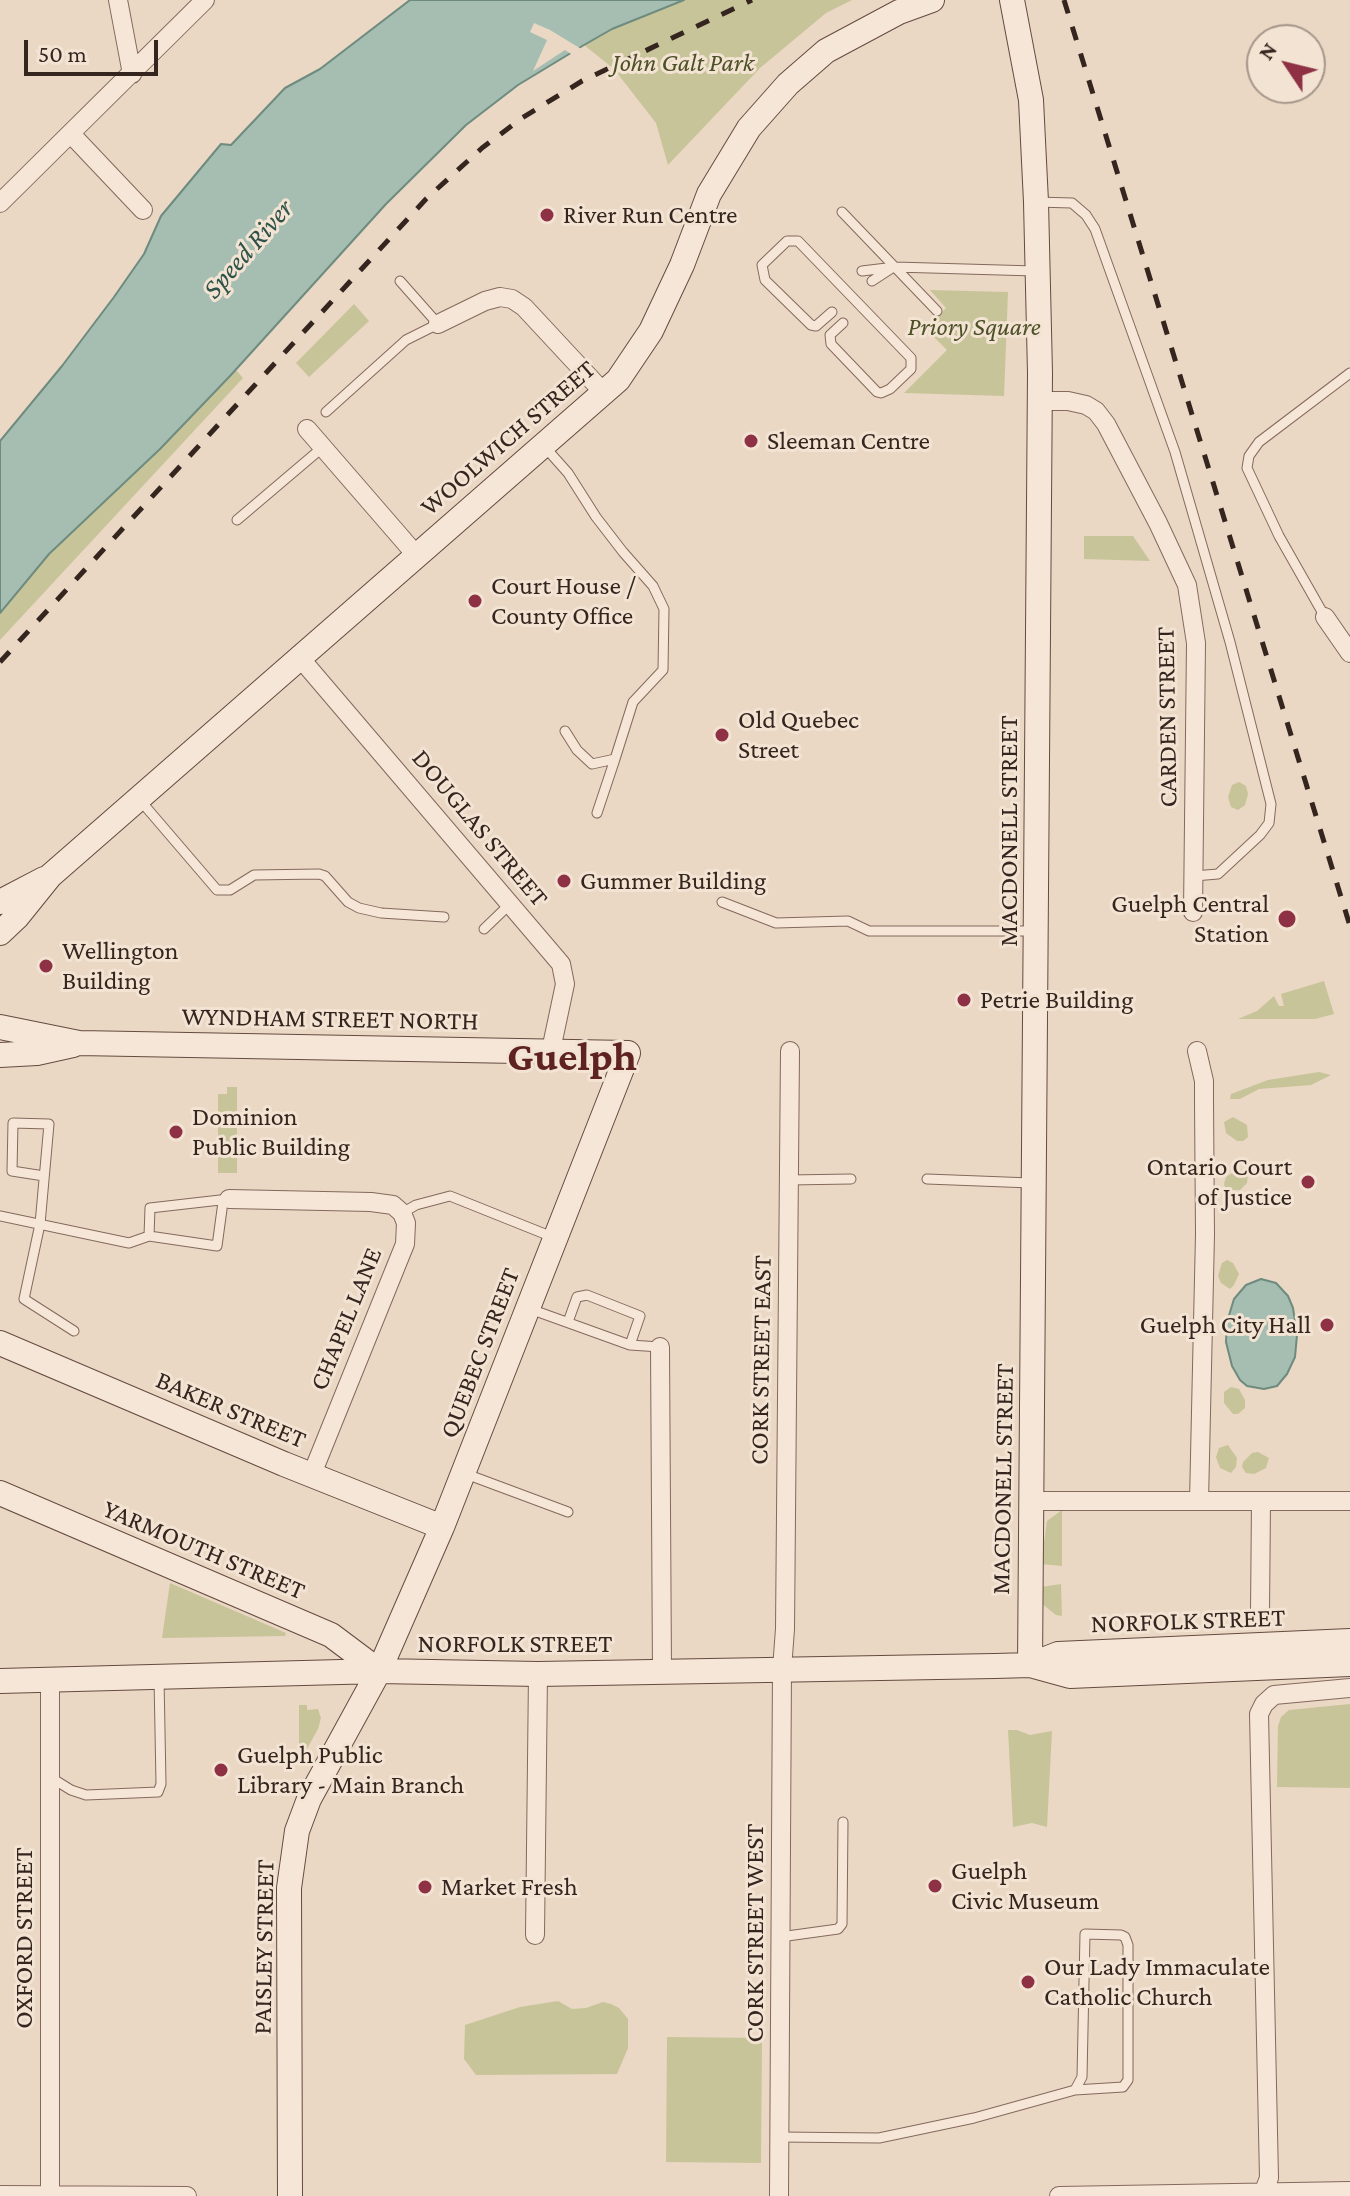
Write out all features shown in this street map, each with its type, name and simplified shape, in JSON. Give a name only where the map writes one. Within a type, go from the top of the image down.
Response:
[{"type":"main road","name":"WOOLWICH STREET","points":[[0,933],[50,876],[604,393],[635,358],[651,331],[682,265],[709,194],[749,128],[788,84],[826,51],[899,12],[932,0]]},
{"type":"main road","name":"MACDONELL STREET","points":[[1012,0],[1027,66],[1031,100],[1038,271],[1036,1183],[1030,1665]]},
{"type":"main road","name":"WOOLWICH STREET","points":[[0,902],[50,876]]},
{"type":"main road","name":"WYNDHAM STREET NORTH","points":[[0,1027],[79,1043],[628,1053]]},
{"type":"main road","name":"WYNDHAM STREET NORTH","points":[[0,1055],[37,1053],[79,1043]]},
{"type":"main road","name":"QUEBEC STREET","points":[[379,1671],[442,1527],[628,1053]]},
{"type":"main road","name":"BAKER STREET","points":[[0,1343],[442,1527]]},
{"type":"main road","name":"YARMOUTH STREET","points":[[0,1493],[331,1635],[379,1671]]},
{"type":"main road","name":"NORFOLK STREET","points":[[1030,1665],[1058,1654],[1350,1641]]},
{"type":"main road","name":"NORFOLK STREET","points":[[0,1681],[379,1671],[538,1674],[1030,1665],[1070,1676],[1350,1664]]},
{"type":"main road","name":"PAISLEY STREET","points":[[290,2196],[289,1888],[294,1846],[309,1799],[379,1671]]},
{"type":"street","points":[[118,0],[132,74]]},
{"type":"street","points":[[0,203],[205,0]]},
{"type":"street","points":[[71,134],[143,210]]},
{"type":"street","points":[[438,324],[485,301],[500,297],[512,299],[524,307],[604,393]]},
{"type":"street","name":"CARDEN STREET","points":[[1039,401],[1068,401],[1096,411],[1106,424],[1158,523],[1187,585],[1196,643],[1193,912]]},
{"type":"street","points":[[307,429],[417,556]]},
{"type":"street","points":[[1325,617],[1350,653]]},
{"type":"street","name":"DOUGLAS STREET","points":[[301,659],[561,964],[565,976],[551,1050]]},
{"type":"street","name":"CORK STREET EAST","points":[[782,1669],[790,1051]]},
{"type":"street","points":[[1197,1051],[1204,1081],[1204,1295],[1199,1501]]},
{"type":"street","points":[[226,1200],[371,1202],[393,1205],[402,1213]]},
{"type":"street","name":"CHAPEL LANE","points":[[312,1474],[405,1244],[407,1232],[402,1213]]},
{"type":"street","points":[[660,1347],[662,1671]]},
{"type":"street","points":[[1030,1501],[1350,1501]]},
{"type":"street","points":[[1260,1612],[1261,1501]]},
{"type":"street","name":"CORK STREET WEST","points":[[779,2196],[782,1669]]},
{"type":"street","points":[[535,1935],[538,1674]]},
{"type":"street","name":"OXFORD STREET","points":[[50,1681],[50,2195]]},
{"type":"street","points":[[1262,2194],[1269,2178],[1259,1714],[1274,1695],[1350,1688]]},
{"type":"street","points":[[1059,2196],[1350,2191]]},
{"type":"street","points":[[0,2195],[187,2196]]},
{"type":"lane","points":[[1036,202],[1072,203],[1086,215],[1095,229],[1175,452],[1230,642],[1270,801],[1269,823],[1260,835],[1218,874],[1194,876]]},
{"type":"lane","points":[[842,212],[937,311]]},
{"type":"lane","points":[[832,312],[816,326],[811,325],[765,280],[762,265],[787,241],[798,241],[911,358],[911,369],[890,389],[877,392],[831,344],[830,335],[843,323]]},
{"type":"lane","points":[[862,271],[895,267],[1038,271]]},
{"type":"lane","points":[[872,281],[895,267]]},
{"type":"lane","points":[[326,412],[406,340],[438,324],[400,281]]},
{"type":"lane","points":[[1325,617],[1279,536],[1247,468],[1249,456],[1259,442],[1350,373]]},
{"type":"lane","points":[[544,446],[568,473],[614,540],[653,586],[664,609],[663,670],[633,702],[597,813]]},
{"type":"lane","points":[[237,520],[323,447]]},
{"type":"lane","points":[[565,731],[577,750],[592,764],[615,759]]},
{"type":"lane","points":[[139,799],[221,891],[230,890],[254,875],[319,874],[325,876],[348,902],[359,908],[381,913],[444,917]]},
{"type":"lane","points":[[722,902],[776,923],[848,921],[869,931],[1037,931]]},
{"type":"lane","points":[[484,929],[510,904]]},
{"type":"lane","points":[[44,1176],[12,1171],[13,1123],[49,1124],[40,1224],[24,1299],[74,1331]]},
{"type":"lane","points":[[789,1180],[851,1179]]},
{"type":"lane","points":[[927,1179],[1036,1183]]},
{"type":"lane","points":[[402,1213],[416,1205],[450,1196],[555,1238]]},
{"type":"lane","points":[[0,1216],[129,1243],[149,1236],[217,1246],[226,1200],[150,1208],[149,1236]]},
{"type":"lane","points":[[568,1322],[577,1297],[587,1295],[640,1316],[630,1345]]},
{"type":"lane","points":[[527,1308],[630,1345],[660,1347]]},
{"type":"lane","points":[[463,1472],[568,1512]]},
{"type":"lane","points":[[50,1777],[86,1795],[158,1792],[161,1784],[159,1678]]},
{"type":"lane","points":[[780,1937],[838,1929],[842,1924],[843,1822]]},
{"type":"lane","points":[[780,2137],[879,2138],[974,2118],[1075,2090],[1119,2088],[1128,2080],[1128,1945],[1121,1935],[1085,1934],[1082,2077],[1075,2090]]},
{"type":"green space","name":"John Galt Park","points":[[684,0],[852,0],[826,13],[760,68],[668,165],[656,123],[614,69],[584,45],[612,29]]},
{"type":"green space","name":"Priory Square","points":[[930,290],[1008,292],[1004,396],[904,393],[947,350],[926,329],[946,308]]},
{"type":"green space","points":[[354,304],[369,321],[309,377],[296,363]]},
{"type":"green space","points":[[236,370],[243,378],[0,640],[0,613],[49,554],[160,449]]},
{"type":"green space","points":[[1084,536],[1133,536],[1150,561],[1084,559]]},
{"type":"green space","points":[[1239,782],[1246,786],[1248,794],[1245,805],[1238,810],[1231,807],[1228,797],[1232,785]]},
{"type":"green space","points":[[1324,981],[1334,1014],[1315,1019],[1238,1019],[1257,1011],[1274,996],[1279,1006],[1284,1006],[1281,994]]},
{"type":"green space","points":[[1319,1072],[1331,1075],[1311,1085],[1259,1089],[1240,1099],[1230,1099],[1231,1094],[1268,1080]]},
{"type":"green space","points":[[227,1087],[237,1087],[237,1173],[218,1173],[218,1094],[227,1094]]},
{"type":"green space","points":[[1233,1117],[1247,1125],[1248,1137],[1243,1141],[1237,1141],[1226,1133],[1224,1122]]},
{"type":"green space","points":[[1238,1169],[1248,1173],[1247,1183],[1240,1190],[1226,1190],[1226,1177]]},
{"type":"green space","points":[[1227,1260],[1233,1263],[1239,1274],[1230,1289],[1221,1283],[1218,1276],[1222,1263]]},
{"type":"green space","points":[[1231,1387],[1239,1389],[1245,1400],[1245,1408],[1238,1414],[1233,1414],[1224,1403],[1224,1392]]},
{"type":"green space","points":[[1228,1445],[1237,1458],[1236,1467],[1231,1473],[1220,1468],[1216,1457],[1219,1448]]},
{"type":"green space","points":[[1258,1452],[1269,1458],[1266,1468],[1254,1474],[1246,1473],[1243,1462],[1252,1453]]},
{"type":"green space","points":[[1062,1510],[1062,1566],[1041,1564],[1047,1521]]},
{"type":"green space","points":[[170,1583],[286,1633],[285,1636],[162,1638]]},
{"type":"green space","points":[[1061,1584],[1062,1616],[1041,1603],[1041,1587]]},
{"type":"green space","points":[[1350,1704],[1350,1788],[1277,1787],[1278,1726],[1281,1717],[1289,1710]]},
{"type":"green space","points":[[299,1705],[307,1705],[307,1710],[318,1709],[321,1718],[299,1763]]},
{"type":"green space","points":[[1008,1730],[1030,1735],[1052,1731],[1047,1827],[1032,1823],[1013,1827]]},
{"type":"green space","points":[[558,2001],[572,2009],[603,2002],[611,2004],[628,2019],[628,2048],[617,2074],[476,2075],[464,2059],[465,2025],[520,2007]]},
{"type":"green space","points":[[667,2037],[762,2038],[761,2163],[666,2162]]},
{"type":"water","name":"Speed River","points":[[410,0],[684,0],[612,29],[584,45],[518,85],[466,125],[386,204],[160,449],[49,554],[0,613],[0,441],[114,297],[144,254],[161,216],[221,144],[231,145],[285,88],[320,69]]},
{"type":"water","points":[[1261,1279],[1276,1283],[1288,1296],[1297,1335],[1295,1357],[1287,1374],[1277,1386],[1264,1389],[1247,1386],[1240,1380],[1232,1366],[1226,1342],[1227,1322],[1234,1299],[1246,1285]]},
{"type":"pier","points":[[534,23],[583,50],[574,56],[565,50],[533,71],[547,40],[530,32]]},
{"type":"railway","points":[[0,662],[426,199],[482,148],[522,118],[582,81],[752,0]]},
{"type":"railway","points":[[1064,0],[1350,926]]},
{"type":"place","name":"River Run Centre","points":[[547,215]]},
{"type":"place","name":"Sleeman Centre","points":[[751,441]]},
{"type":"place","name":"Court House / County Office","points":[[475,601]]},
{"type":"place","name":"Old Quebec Street","points":[[722,735]]},
{"type":"place","name":"Gummer Building","points":[[564,881]]},
{"type":"place","name":"Guelph Central Station","points":[[1287,919]]},
{"type":"place","name":"Wellington Building","points":[[46,966]]},
{"type":"place","name":"Petrie Building","points":[[964,1000]]},
{"type":"place","name":"Dominion Public Building","points":[[176,1132]]},
{"type":"place","name":"Ontario Court of Justice","points":[[1308,1182]]},
{"type":"place","name":"Guelph City Hall","points":[[1327,1325]]},
{"type":"place","name":"Guelph Public Library - Main Branch","points":[[221,1770]]},
{"type":"place","name":"Guelph Civic Museum","points":[[935,1886]]},
{"type":"place","name":"Market Fresh","points":[[425,1887]]},
{"type":"place","name":"Our Lady Immaculate Catholic Church","points":[[1028,1982]]},
{"type":"district","name":"Guelph","points":[[572,1057]]}]
